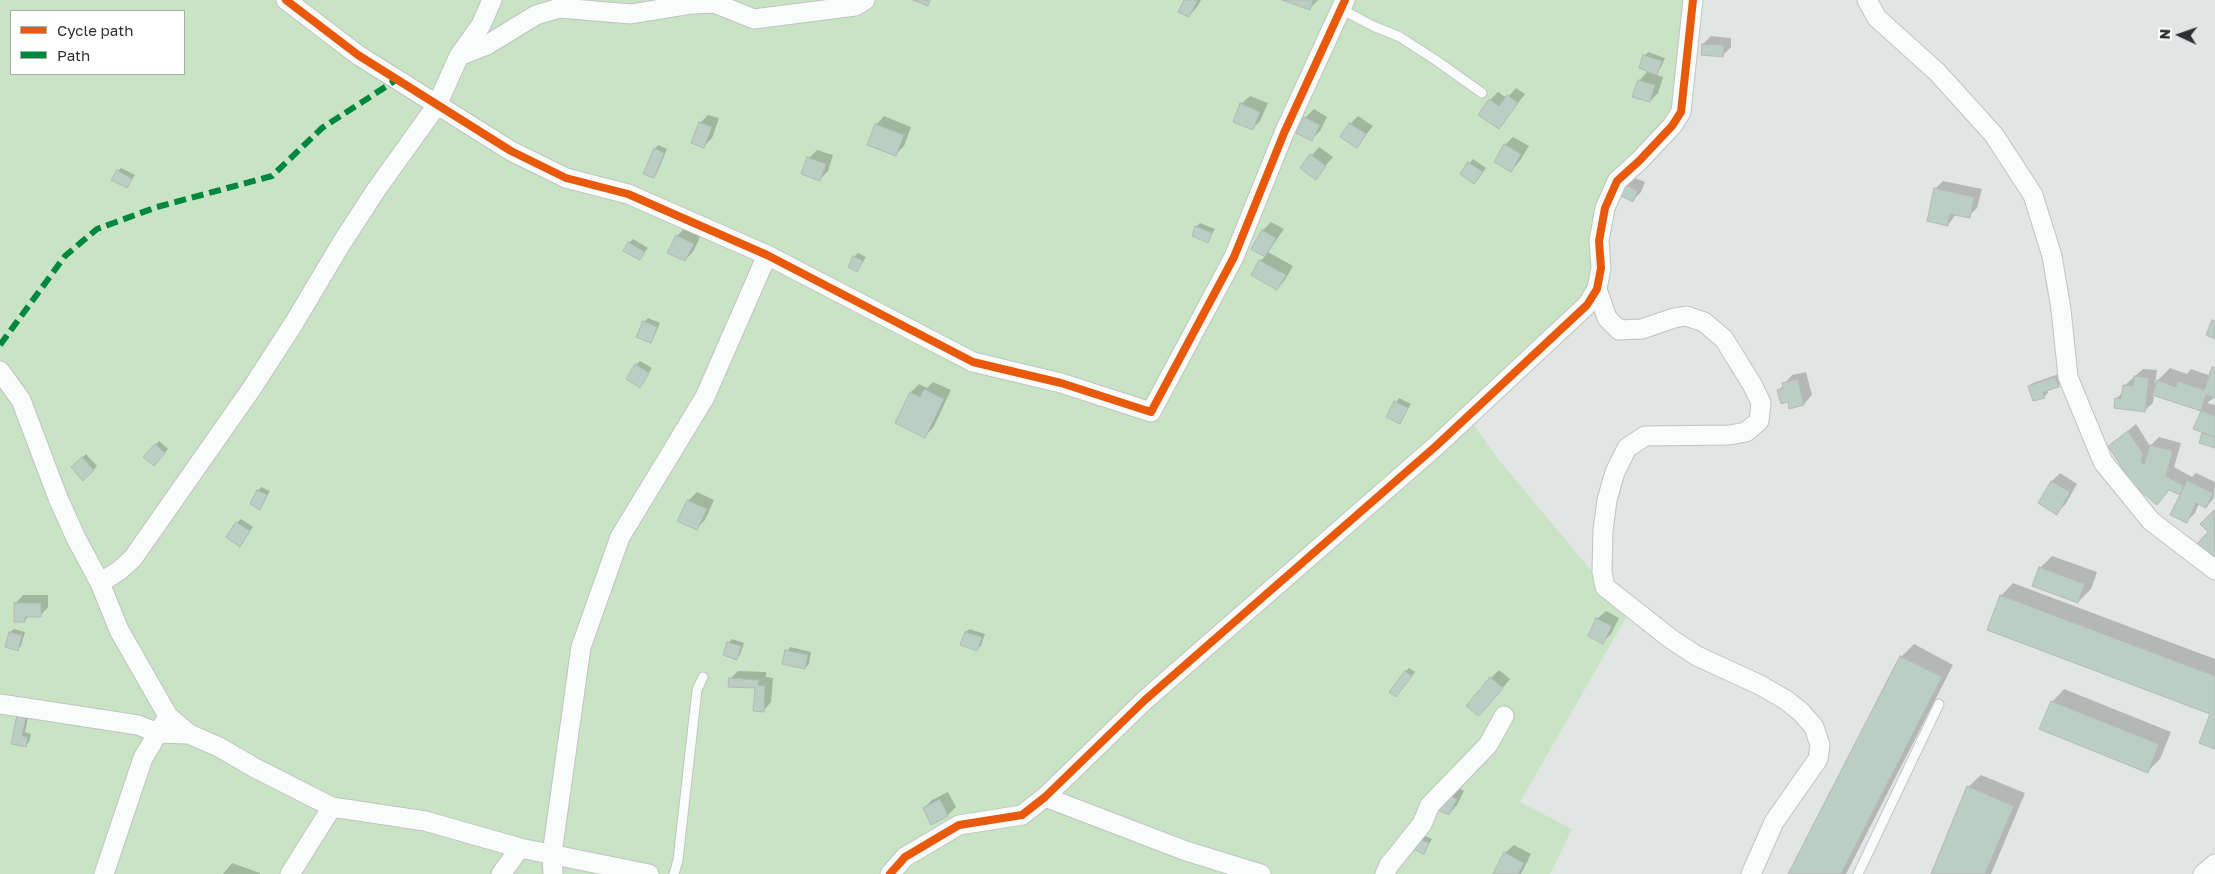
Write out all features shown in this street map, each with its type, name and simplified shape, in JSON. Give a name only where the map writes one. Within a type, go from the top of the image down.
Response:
[{"type":"street","points":[[286,0],[358,55],[512,151],[566,178],[628,194],[767,255],[973,362],[1061,383],[1151,412],[1234,257],[1284,133],[1343,4]]},
{"type":"street","points":[[100,583],[120,570],[153,530],[294,323],[376,190],[437,105],[459,56],[481,25],[492,0]]},
{"type":"street","points":[[459,56],[487,45],[536,15],[560,8],[631,14],[692,4],[714,3],[754,19],[855,6],[864,0]]},
{"type":"street","points":[[890,874],[905,857],[960,825],[1022,815],[1045,797],[1145,700],[1436,446],[1587,305],[1597,289],[1601,268],[1598,241],[1605,208],[1618,181],[1640,161],[1672,126],[1681,112],[1693,0]]},
{"type":"street","points":[[1867,0],[1877,18],[1937,72],[1994,135],[2032,195],[2052,256],[2061,308],[2068,377],[2103,462],[2151,521],[2215,570]]},
{"type":"street","points":[[553,874],[552,854],[581,646],[620,537],[705,396],[767,255]]},
{"type":"street","points":[[1597,289],[1607,318],[1619,330],[1642,329],[1686,316],[1704,322],[1724,339],[1753,386],[1761,404],[1759,421],[1746,432],[1729,435],[1645,436],[1627,448],[1615,472],[1607,500],[1602,572],[1606,586],[1672,639],[1698,656],[1760,685],[1786,700],[1801,712],[1814,727],[1820,745],[1818,758],[1774,822],[1750,874]]},
{"type":"street","points":[[0,371],[22,400],[58,498],[76,538],[100,583],[119,630],[168,716],[189,734],[220,747],[255,768],[332,807],[425,821],[520,848],[650,874]]},
{"type":"street","points":[[0,704],[138,725],[158,733],[189,734]]},
{"type":"street","points":[[104,874],[143,758],[168,716]]},
{"type":"street","points":[[1385,874],[1389,865],[1422,824],[1430,805],[1488,745],[1504,716]]},
{"type":"street","points":[[1045,797],[1186,851],[1261,874]]},
{"type":"street","points":[[290,874],[332,807]]},
{"type":"street","points":[[501,874],[520,848]]},
{"type":"street","points":[[2203,874],[2215,864]]},
{"type":"lane","points":[[1343,4],[1373,26],[1400,38],[1482,92]]},
{"type":"lane","points":[[674,874],[678,860],[696,690],[703,677]]},
{"type":"lane","points":[[1858,874],[1939,704]]},
{"type":"green space","points":[[0,0],[1693,0],[1681,112],[1617,181],[1597,289],[1468,417],[1499,460],[1605,587],[1632,607],[1520,802],[1572,829],[1550,874],[0,874]]},
{"type":"building","points":[[913,0],[930,0],[928,6]]},
{"type":"building","points":[[1184,0],[1198,0],[1189,17],[1178,12]]},
{"type":"building","points":[[1282,0],[1313,0],[1310,10]]},
{"type":"building","points":[[1702,44],[1724,45],[1723,57],[1701,55]]},
{"type":"building","points":[[1643,55],[1662,61],[1657,75],[1639,68]]},
{"type":"building","points":[[1638,80],[1655,85],[1650,102],[1632,97]]},
{"type":"building","points":[[1507,95],[1518,103],[1499,129],[1478,115],[1489,99],[1499,106]]},
{"type":"building","points":[[1240,103],[1260,112],[1253,130],[1233,122]]},
{"type":"building","points":[[1304,117],[1320,125],[1312,141],[1296,133]]},
{"type":"building","points":[[699,122],[712,127],[704,148],[691,143]]},
{"type":"building","points":[[1349,123],[1366,134],[1357,148],[1340,137]]},
{"type":"building","points":[[875,124],[904,135],[896,156],[867,145]]},
{"type":"building","points":[[1504,144],[1521,154],[1511,172],[1494,162]]},
{"type":"building","points":[[654,148],[664,153],[654,178],[643,174]]},
{"type":"building","points":[[1310,154],[1326,166],[1316,180],[1300,168]]},
{"type":"building","points":[[807,157],[826,164],[820,181],[801,174]]},
{"type":"building","points":[[1468,162],[1483,172],[1474,184],[1460,174]]},
{"type":"building","points":[[117,170],[132,179],[127,188],[111,180]]},
{"type":"building","points":[[1626,185],[1638,191],[1633,202],[1621,196]]},
{"type":"building","points":[[1934,188],[1974,197],[1970,218],[1950,214],[1948,226],[1927,221]]},
{"type":"building","points":[[1195,226],[1212,233],[1208,243],[1192,236]]},
{"type":"building","points":[[1262,230],[1276,238],[1265,257],[1251,249]]},
{"type":"building","points":[[676,235],[694,244],[685,261],[667,253]]},
{"type":"building","points":[[628,242],[645,252],[640,260],[623,251]]},
{"type":"building","points":[[853,256],[863,261],[857,272],[848,267]]},
{"type":"building","points":[[1259,260],[1286,275],[1277,290],[1251,275]]},
{"type":"building","points":[[2212,320],[2215,321],[2215,339],[2206,335]]},
{"type":"building","points":[[643,321],[657,327],[651,343],[636,337]]},
{"type":"building","points":[[635,364],[649,373],[640,388],[626,379]]},
{"type":"building","points":[[2212,367],[2215,368],[2215,398],[2206,395],[2201,411],[2152,395],[2157,380],[2176,387],[2178,381],[2204,390]]},
{"type":"building","points":[[2134,376],[2149,378],[2145,412],[2114,408],[2115,398],[2121,399],[2123,385],[2133,386]]},
{"type":"building","points":[[2055,377],[2059,387],[2043,392],[2045,398],[2033,401],[2028,386]]},
{"type":"building","points":[[1798,379],[1804,405],[1789,409],[1788,402],[1781,404],[1777,390],[1783,388],[1782,383]]},
{"type":"building","points":[[924,389],[944,399],[925,438],[895,423],[910,392],[920,397]]},
{"type":"building","points":[[1394,401],[1408,408],[1400,424],[1386,417]]},
{"type":"building","points":[[2201,411],[2215,416],[2215,437],[2193,429]]},
{"type":"building","points":[[2128,431],[2143,454],[2141,462],[2144,465],[2150,445],[2173,451],[2166,476],[2184,486],[2180,495],[2169,490],[2157,505],[2124,477],[2126,474],[2108,446]]},
{"type":"building","points":[[2202,433],[2215,437],[2215,448],[2199,443]]},
{"type":"building","points":[[155,444],[165,453],[154,466],[143,457]]},
{"type":"building","points":[[82,457],[94,470],[83,481],[71,467]]},
{"type":"building","points":[[2187,480],[2213,493],[2206,508],[2196,503],[2187,523],[2170,515]]},
{"type":"building","points":[[2051,481],[2070,492],[2057,515],[2038,503]]},
{"type":"building","points":[[257,490],[267,495],[260,510],[250,504]]},
{"type":"building","points":[[687,500],[707,509],[697,530],[677,521]]},
{"type":"building","points":[[2214,510],[2215,554],[2213,558],[2196,545],[2208,532],[2200,524]]},
{"type":"building","points":[[236,522],[250,531],[240,547],[226,537]]},
{"type":"building","points":[[2039,567],[2085,584],[2078,603],[2032,586]]},
{"type":"building","points":[[2000,595],[2215,676],[2215,749],[2199,743],[2210,714],[1987,630]]},
{"type":"building","points":[[14,603],[41,603],[41,617],[25,617],[25,622],[14,622]]},
{"type":"building","points":[[1596,618],[1612,626],[1603,644],[1588,636]]},
{"type":"building","points":[[9,632],[22,635],[18,651],[5,647]]},
{"type":"building","points":[[965,632],[982,637],[977,651],[960,645]]},
{"type":"building","points":[[727,642],[741,646],[737,660],[723,655]]},
{"type":"building","points":[[785,650],[808,655],[805,669],[782,664]]},
{"type":"building","points":[[1900,656],[1942,677],[1841,874],[1788,874]]},
{"type":"building","points":[[1405,671],[1412,676],[1396,697],[1389,692]]},
{"type":"building","points":[[1490,677],[1503,688],[1479,716],[1466,706]]},
{"type":"building","points":[[729,678],[759,680],[758,685],[765,686],[764,712],[753,711],[755,688],[728,687]]},
{"type":"building","points":[[2051,701],[2159,744],[2148,773],[2039,729]]},
{"type":"building","points":[[17,715],[26,717],[22,736],[28,737],[26,747],[11,744]]},
{"type":"building","points":[[1967,786],[2014,806],[1985,874],[1931,874]]},
{"type":"building","points":[[1444,793],[1457,799],[1449,815],[1436,809]]},
{"type":"building","points":[[940,799],[948,816],[931,825],[923,808]]},
{"type":"building","points":[[1418,838],[1429,843],[1424,854],[1413,849]]},
{"type":"building","points":[[1504,852],[1524,863],[1518,874],[1493,874]]},
{"type":"marked path","points":[[0,345],[65,256],[97,229],[157,207],[272,176],[322,128],[396,80]]},
{"type":"cycle path","points":[[286,0],[358,55],[511,151],[566,178],[628,194],[767,255],[973,362],[1061,383],[1151,412],[1234,257],[1284,133],[1345,0]]},
{"type":"cycle path","points":[[890,874],[905,857],[959,825],[1022,815],[1045,797],[1145,700],[1436,446],[1587,305],[1597,289],[1601,268],[1599,241],[1605,208],[1617,181],[1672,126],[1681,112],[1693,0]]}]
